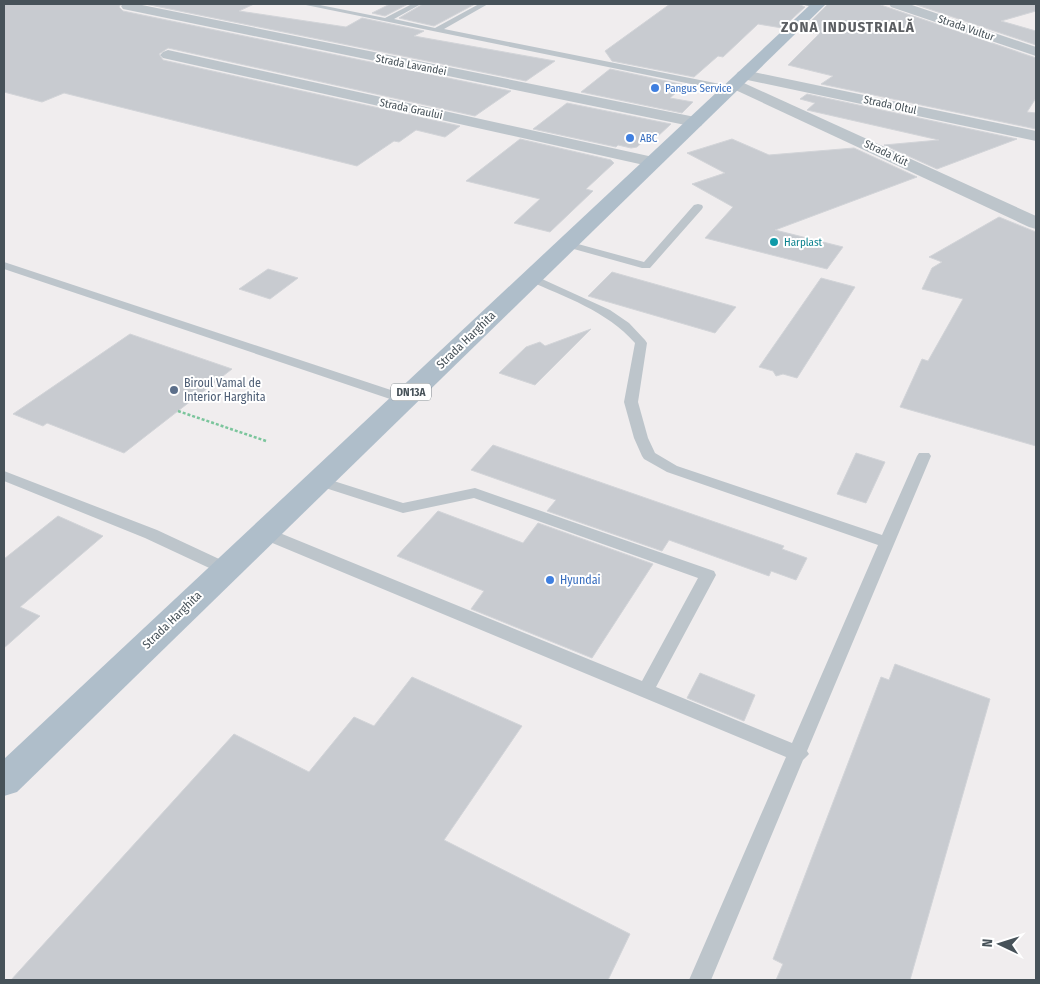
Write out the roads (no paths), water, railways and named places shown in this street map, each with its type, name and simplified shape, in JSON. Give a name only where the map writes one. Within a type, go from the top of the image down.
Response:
[{"type":"main road","name":"Strada Harghita","points":[[4,781],[653,162],[813,4]]},
{"type":"street","name":"Strada Vultur","points":[[896,4],[1036,52]]},
{"type":"street","name":"Strada Lavandei","points":[[128,6],[694,122]]},
{"type":"street","name":"Strada Graului","points":[[168,55],[653,162]]},
{"type":"street","name":"Strada Oltul","points":[[736,82],[1036,136]]},
{"type":"street","name":"Strada Kút","points":[[736,82],[1036,223]]},
{"type":"lane","points":[[305,4],[437,30],[736,82]]},
{"type":"lane","points":[[387,20],[417,4]]},
{"type":"lane","points":[[437,30],[484,4]]},
{"type":"lane","points":[[350,12],[359,8]]},
{"type":"lane","points":[[567,244],[646,266],[698,207]]},
{"type":"lane","points":[[4,265],[404,399]]},
{"type":"lane","points":[[531,278],[567,294],[625,325],[641,343],[631,402],[641,438],[649,456],[672,469],[887,542]]},
{"type":"lane","points":[[700,980],[799,754],[924,456]]},
{"type":"lane","points":[[4,476],[151,534],[226,568]]},
{"type":"lane","points":[[318,481],[403,508],[475,493],[708,575],[646,690]]},
{"type":"lane","points":[[264,532],[799,754]]},
{"type":"place","name":"Pangus Service","points":[[655,88]]},
{"type":"place","name":"ABC","points":[[630,138]]},
{"type":"place","name":"Harplast","points":[[774,242]]},
{"type":"place","name":"Biroul Vamal de Interior Harghita","points":[[174,390]]},
{"type":"place","name":"Hyundai","points":[[550,580]]},
{"type":"district","name":"ZONA INDUSTRIALĂ","points":[[848,27]]}]
